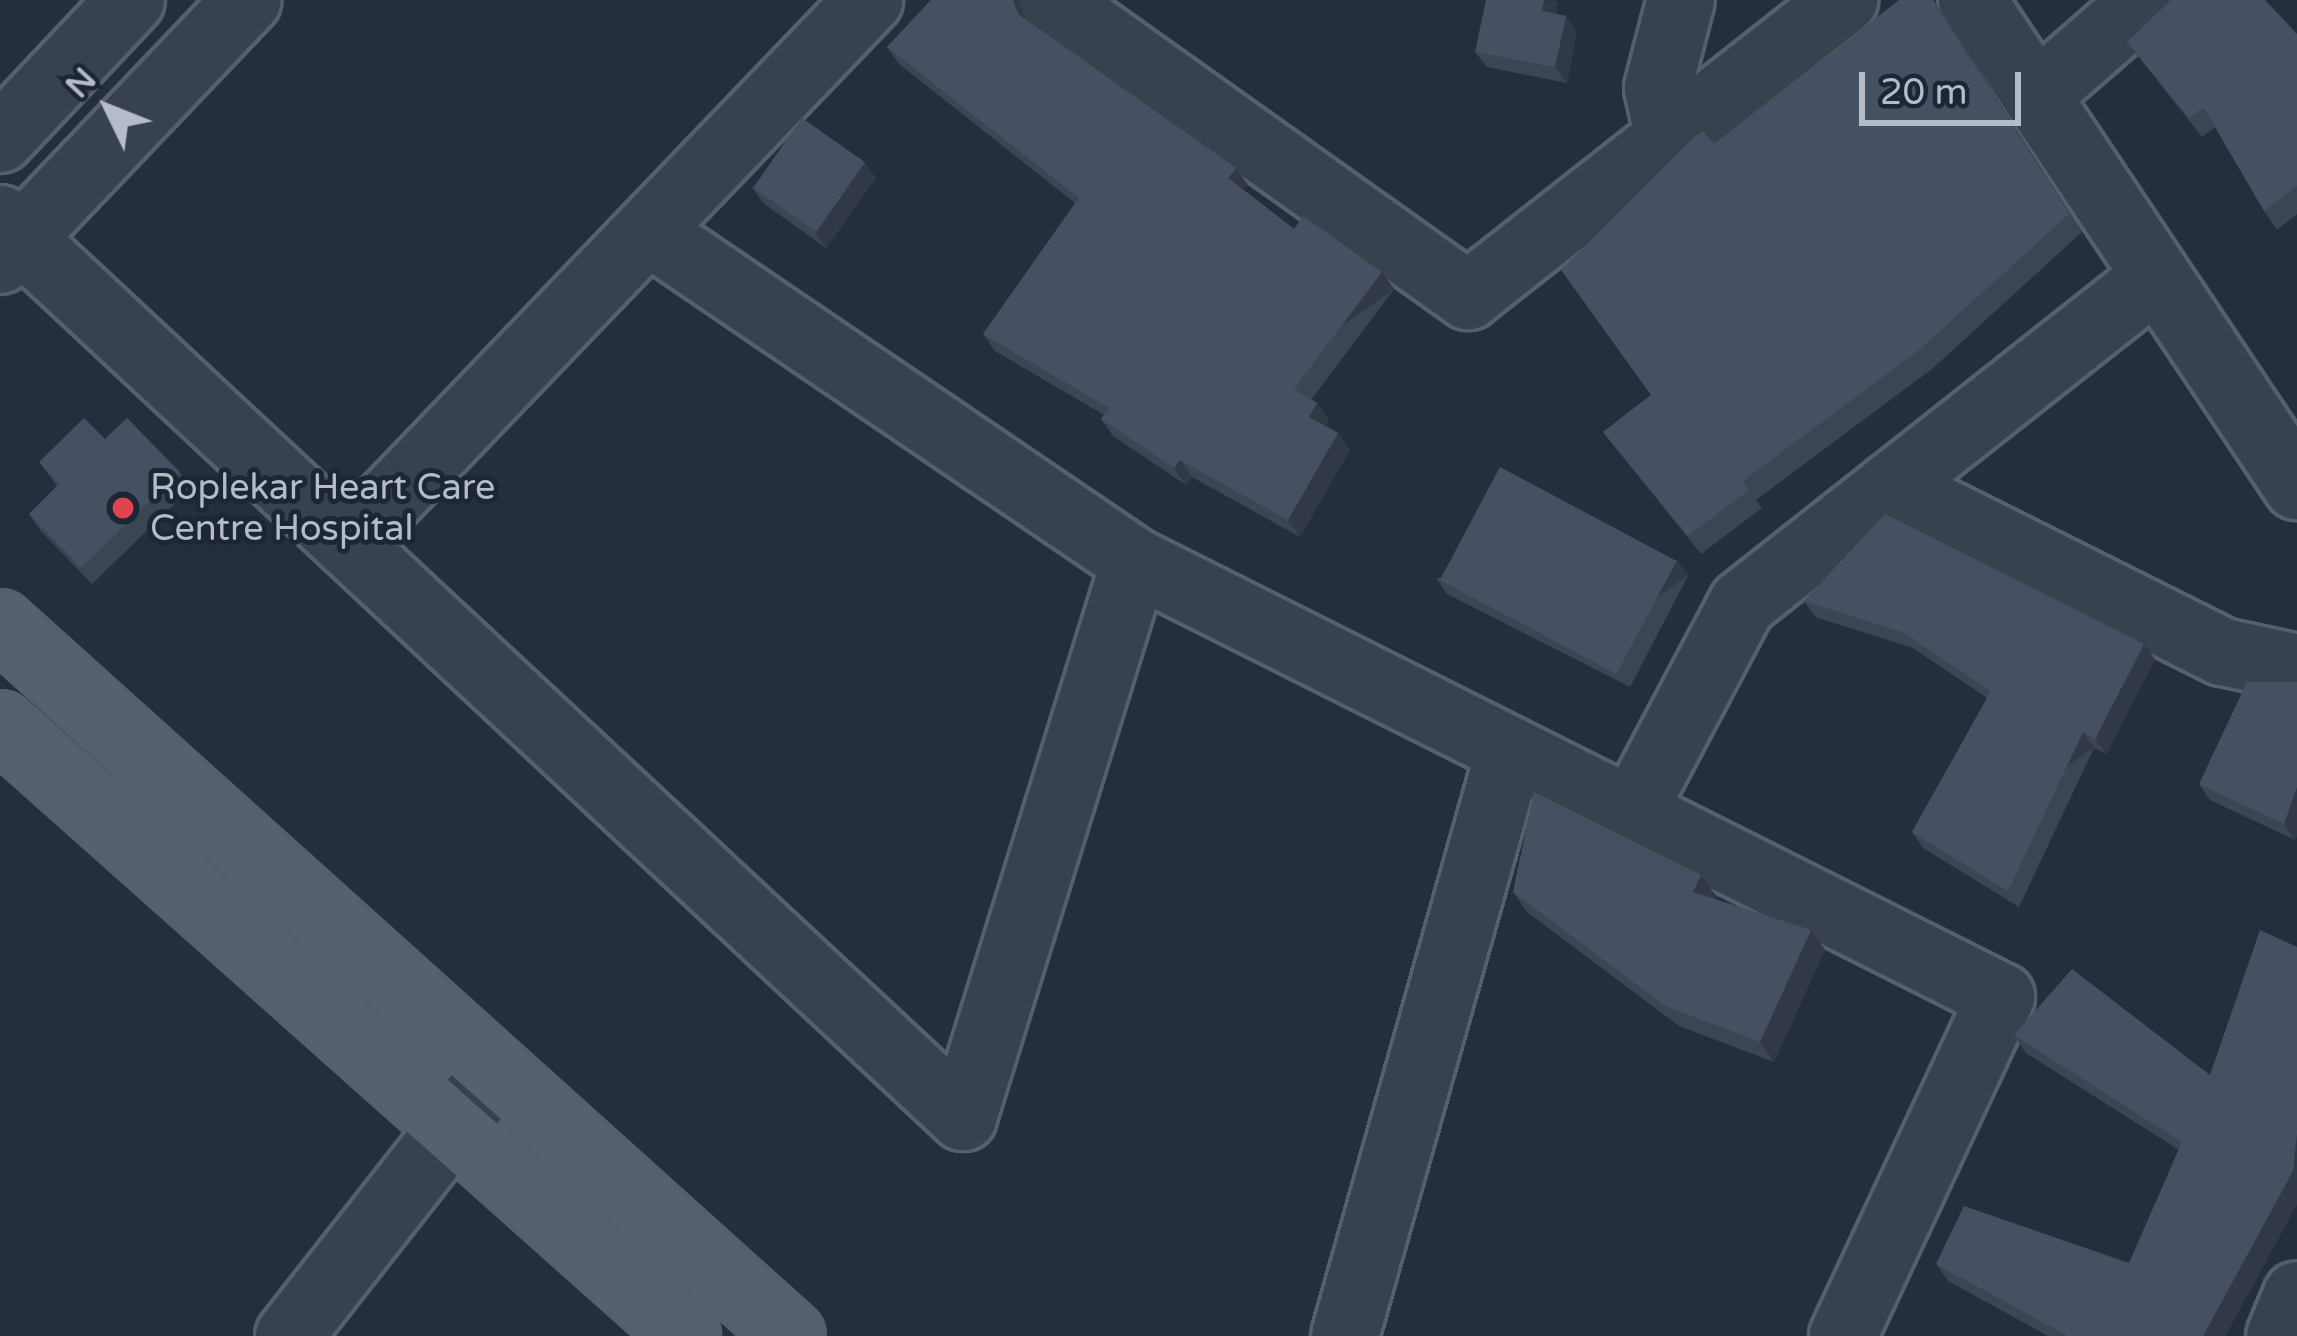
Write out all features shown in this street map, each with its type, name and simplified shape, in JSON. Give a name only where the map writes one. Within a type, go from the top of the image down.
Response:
[{"type":"main road","points":[[0,624],[791,1336]]},
{"type":"main road","points":[[0,725],[686,1336]]},
{"type":"street","points":[[0,140],[131,0]]},
{"type":"street","points":[[248,0],[7,239],[348,543],[963,1117],[1135,562]]},
{"type":"street","points":[[348,543],[869,0]]},
{"type":"street","points":[[1052,0],[1468,296],[1844,0]]},
{"type":"street","points":[[1669,138],[1658,88],[1681,0]]},
{"type":"street","points":[[1972,0],[2297,486]]},
{"type":"street","points":[[2036,96],[2146,0]]},
{"type":"street","points":[[648,231],[1135,562],[2001,998],[1843,1336]]},
{"type":"street","points":[[1633,812],[1742,604],[2156,277]]},
{"type":"street","points":[[1891,486],[2223,652],[2297,668]]},
{"type":"street","points":[[1345,1336],[1510,752]]},
{"type":"street","points":[[290,1336],[496,1072]]},
{"type":"street","points":[[2280,1336],[2297,1295]]},
{"type":"building","points":[[931,0],[1013,0],[1018,14],[1236,168],[1228,178],[1294,229],[1303,216],[1382,272],[1294,389],[1317,403],[1309,417],[1338,433],[1288,520],[1180,460],[1174,468],[1101,419],[1109,408],[983,334],[1079,198],[887,47]]},
{"type":"building","points":[[1486,0],[1544,0],[1542,11],[1566,16],[1555,67],[1475,52]]},
{"type":"building","points":[[1899,0],[1933,0],[2069,214],[1919,350],[1743,481],[1749,490],[1688,536],[1603,432],[1651,395],[1561,270],[1694,137],[1703,131],[1714,144]]},
{"type":"building","points":[[2171,0],[2265,0],[2297,34],[2297,186],[2264,211],[2204,108],[2189,118],[2127,42]]},
{"type":"building","points":[[802,118],[865,162],[816,232],[753,188]]},
{"type":"building","points":[[84,418],[105,439],[127,418],[180,472],[81,568],[29,514],[59,484],[39,462]]},
{"type":"building","points":[[1500,467],[1677,561],[1616,674],[1440,580]]},
{"type":"building","points":[[1885,514],[2144,644],[2095,739],[2083,732],[2008,891],[1912,832],[1991,691],[1902,632],[1804,601]]},
{"type":"building","points":[[2247,682],[2297,682],[2297,787],[2284,824],[2199,784]]},
{"type":"building","points":[[1534,792],[1701,875],[1693,892],[1811,930],[1760,1042],[1665,1006],[1513,892]]},
{"type":"building","points":[[2260,930],[2297,947],[2293,1171],[2203,1336],[2068,1336],[1936,1264],[1964,1206],[2129,1263],[2182,1142],[2014,1035],[2072,969],[2210,1075]]},
{"type":"place","name":"Roplekar Heart Care Centre Hospital","points":[[123,508]]}]
